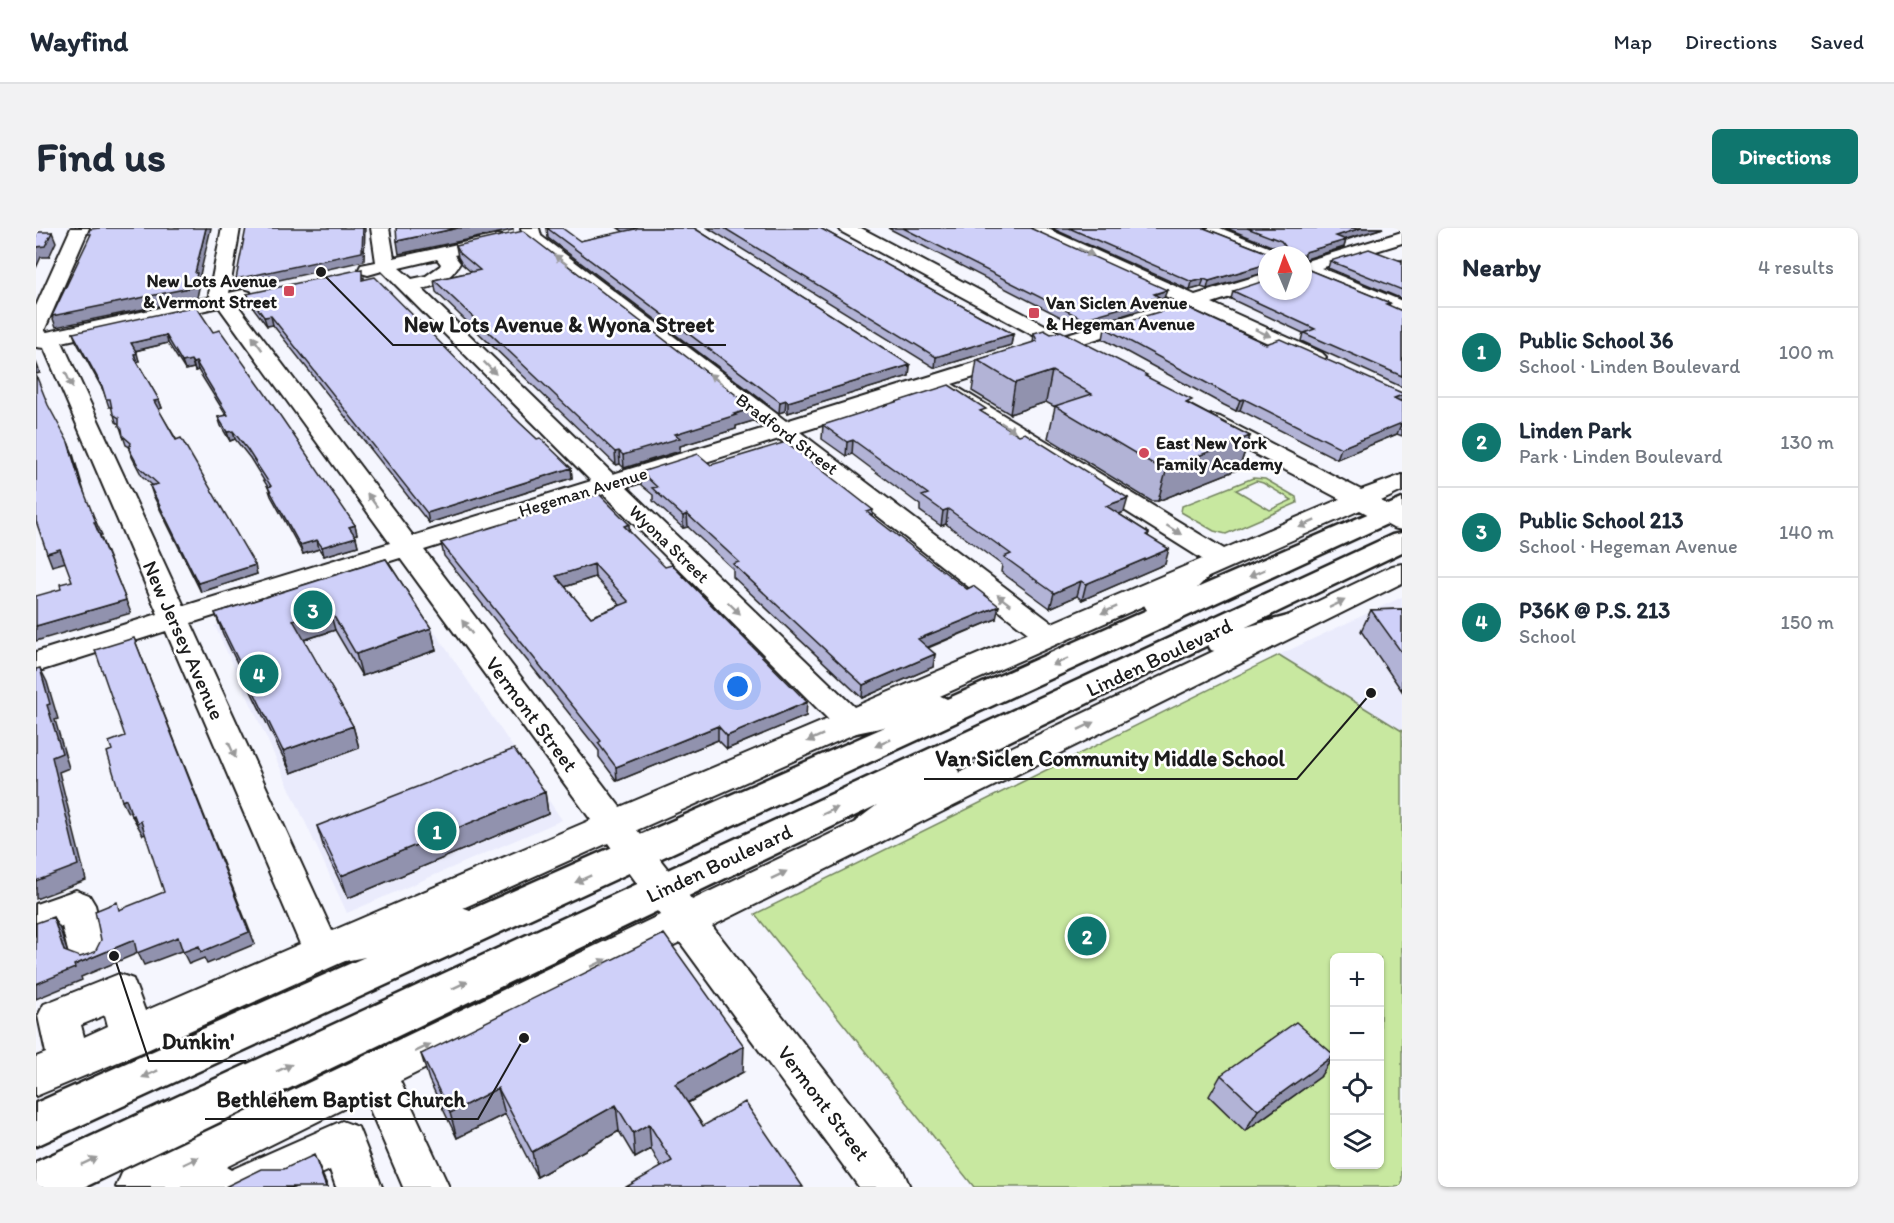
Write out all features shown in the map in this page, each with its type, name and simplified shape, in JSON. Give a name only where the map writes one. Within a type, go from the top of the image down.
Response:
[{"type":"highway","name":"Linden Boulevard","points":[[36,1125],[522,906],[626,840],[1003,688],[1391,517]]},
{"type":"highway","name":"Linden Boulevard","points":[[36,1186],[674,905],[979,741],[1142,665],[1391,517]]},
{"type":"highway","points":[[1122,634],[1212,565]]},
{"type":"highway","points":[[1142,665],[1296,623]]},
{"type":"highway","points":[[851,723],[1003,688]]},
{"type":"highway","points":[[869,831],[979,741]]},
{"type":"highway","points":[[332,950],[522,906]]},
{"type":"street","points":[[225,300],[219,294],[231,228]]},
{"type":"street","points":[[380,228],[386,265]]},
{"type":"street","points":[[848,228],[1095,360]]},
{"type":"street","points":[[1032,228],[1337,367]]},
{"type":"street","points":[[1205,228],[1258,249]]},
{"type":"street","points":[[1376,228],[1402,237]]},
{"type":"street","points":[[349,273],[538,230]]},
{"type":"street","name":"Bradford Street","points":[[538,230],[533,238],[1050,636]]},
{"type":"street","points":[[100,231],[73,231],[38,336],[263,291]]},
{"type":"street","points":[[1312,265],[1402,237]]},
{"type":"street","points":[[407,286],[438,280],[443,276],[451,263],[441,253]]},
{"type":"street","name":"Wyona Street","points":[[386,265],[851,723]]},
{"type":"street","points":[[1312,272],[1402,308]]},
{"type":"street","name":"Hegeman Avenue","points":[[36,662],[1258,282]]},
{"type":"street","name":"Vermont Street","points":[[225,300],[674,905],[887,1187]]},
{"type":"street","name":"New Jersey Avenue","points":[[38,336],[53,344],[175,619],[332,950]]},
{"type":"street","points":[[912,367],[1212,565]]},
{"type":"street","points":[[1188,409],[1391,517]]},
{"type":"street","name":"Linden Boulevard","points":[[52,1069],[332,950],[626,840],[851,723],[1212,565],[1391,517],[1402,482]]},
{"type":"street","name":"Linden Boulevard","points":[[139,1187],[375,1072],[674,905],[869,831],[1402,572]]},
{"type":"street","points":[[36,920],[76,905],[92,971],[119,991],[132,1036]]},
{"type":"street","points":[[52,1069],[45,1015],[92,971]]},
{"type":"street","points":[[375,1072],[426,1187]]},
{"type":"street","points":[[223,1185],[254,1185],[342,1142],[359,1187]]},
{"type":"shaded area","points":[[393,570],[562,820],[347,913],[215,626]]},
{"type":"shaded area","points":[[1402,597],[1402,731],[1279,655]]},
{"type":"green space","points":[[1253,478],[1265,479],[1296,497],[1297,503],[1226,534],[1214,531],[1181,512],[1182,506]],"holes":[[[1256,481],[1292,500],[1270,510],[1236,490]]]},
{"type":"green space","points":[[1279,655],[1402,731],[1402,1187],[974,1187],[755,914]]},
{"type":"building","points":[[206,228],[195,273],[197,273],[194,287],[52,316],[91,234],[88,234],[90,229]]},
{"type":"building","points":[[246,228],[363,228],[362,252],[236,279]]},
{"type":"building","points":[[396,228],[458,228],[397,241]]},
{"type":"building","points":[[547,228],[562,228],[580,241],[635,229],[633,228],[694,228],[910,365],[788,402],[786,400],[780,402]]},
{"type":"building","points":[[724,228],[820,228],[1013,334],[936,357]]},
{"type":"building","points":[[903,228],[1030,228],[1167,290],[1154,294],[1159,297],[1083,319]]},
{"type":"building","points":[[1069,228],[1204,228],[1258,249],[1258,267],[1209,281],[1204,279],[1192,282]]},
{"type":"building","points":[[1247,228],[1361,228],[1336,236],[1346,240],[1312,250],[1312,246],[1285,246],[1281,241]]},
{"type":"building","points":[[523,231],[753,408],[675,434],[680,438],[623,455],[619,451],[615,452],[434,280],[480,270],[460,253],[456,246]]},
{"type":"building","points":[[36,232],[52,232],[45,246],[36,249]]},
{"type":"building","points":[[1369,249],[1402,260],[1402,290],[1330,261]]},
{"type":"building","points":[[362,269],[362,280],[375,277],[520,423],[537,439],[540,438],[571,468],[427,513],[271,316],[264,317],[247,294]]},
{"type":"building","points":[[1312,271],[1390,303],[1386,304],[1402,311],[1402,376],[1304,333],[1315,329],[1233,291],[1258,283],[1258,300],[1312,300]]},
{"type":"building","points":[[1182,305],[1266,344],[1280,339],[1402,393],[1394,398],[1402,402],[1402,423],[1341,448],[1244,399],[1240,400],[1227,394],[1105,328]]},
{"type":"building","points":[[196,306],[213,332],[220,330],[264,392],[355,525],[349,527],[356,537],[322,547],[317,540],[300,545],[268,487],[271,486],[247,449],[233,431],[227,432],[218,417],[228,415],[196,362],[193,363],[191,360],[182,362],[166,335],[131,343],[137,353],[134,354],[136,360],[159,400],[154,401],[176,440],[181,438],[255,565],[198,583],[150,486],[158,484],[139,467],[129,449],[131,443],[123,436],[119,418],[113,414],[110,399],[106,399],[102,386],[73,333]]},
{"type":"building","points":[[1044,330],[1051,334],[1061,331],[1147,375],[1145,376],[1192,400],[1186,403],[1250,436],[1167,468],[1160,468],[1055,406],[1092,394],[1052,371],[1015,383],[977,360],[1037,341],[1034,333]]},
{"type":"building","points":[[36,375],[48,405],[68,442],[80,482],[96,522],[94,522],[126,600],[36,626],[36,596],[61,589],[60,584],[72,581],[60,549],[47,553],[36,521]]},
{"type":"building","points":[[949,385],[986,409],[980,411],[1019,435],[1025,433],[1128,498],[1106,506],[1149,533],[1146,535],[1169,549],[1086,584],[1081,581],[1054,593],[1004,557],[1011,554],[948,509],[943,511],[922,496],[928,494],[853,440],[847,442],[823,425]]},
{"type":"building","points":[[786,442],[873,510],[867,512],[934,564],[967,589],[973,586],[999,606],[918,639],[935,654],[863,685],[733,564],[739,562],[687,514],[683,516],[652,488],[657,487],[641,472],[698,454],[711,465]]},
{"type":"building","points":[[599,494],[629,524],[624,526],[665,567],[672,565],[807,702],[727,736],[718,726],[616,767],[598,743],[601,741],[441,543]],"holes":[[[594,564],[629,602],[591,617],[556,576]]]},
{"type":"building","points":[[386,559],[431,628],[356,654],[329,608],[293,620],[353,726],[283,751],[215,613]]},
{"type":"building","points":[[1402,609],[1402,653],[1371,610]]},
{"type":"building","points":[[134,638],[249,932],[201,952],[199,946],[183,952],[178,937],[137,953],[134,940],[36,984],[36,923],[53,917],[64,951],[80,957],[95,952],[101,940],[95,911],[117,902],[119,910],[164,892],[141,821],[137,823],[134,815],[132,816],[126,799],[122,801],[107,752],[112,750],[109,742],[125,736],[95,650]]},
{"type":"building","points":[[40,668],[50,704],[47,705],[62,753],[52,757],[78,865],[36,881],[36,669]]},
{"type":"building","points":[[514,749],[545,792],[341,876],[317,826]]},
{"type":"building","points":[[664,934],[744,1046],[675,1084],[703,1126],[745,1102],[803,1187],[626,1187],[672,1161],[649,1124],[633,1133],[616,1105],[532,1152],[498,1088],[450,1113],[421,1054]]},
{"type":"building","points":[[1296,1022],[1330,1052],[1330,1058],[1258,1110],[1221,1075]]},
{"type":"building","points":[[314,1155],[326,1187],[225,1187],[262,1169],[284,1169]]},
{"type":"place","name":"New Lots Avenue & Wyona Street","points":[[321,272]]},
{"type":"place","name":"New Lots Avenue & Vermont Street","points":[[289,291]]},
{"type":"place","name":"Van Siclen Avenue & Hegeman Avenue","points":[[1034,313]]},
{"type":"place","name":"East New York Family Academy","points":[[1144,453]]},
{"type":"place","name":"Public School 213","points":[[313,610]]},
{"type":"place","name":"P36K @ P.S. 213","points":[[259,674]]},
{"type":"place","name":"Van Siclen Community Middle School","points":[[1371,693]]},
{"type":"place","name":"Public School 36","points":[[437,831]]},
{"type":"place","name":"Linden Park","points":[[1087,936]]},
{"type":"place","name":"Dunkin'","points":[[114,956]]},
{"type":"place","name":"Bethlehem Baptist Church","points":[[524,1038]]}]
